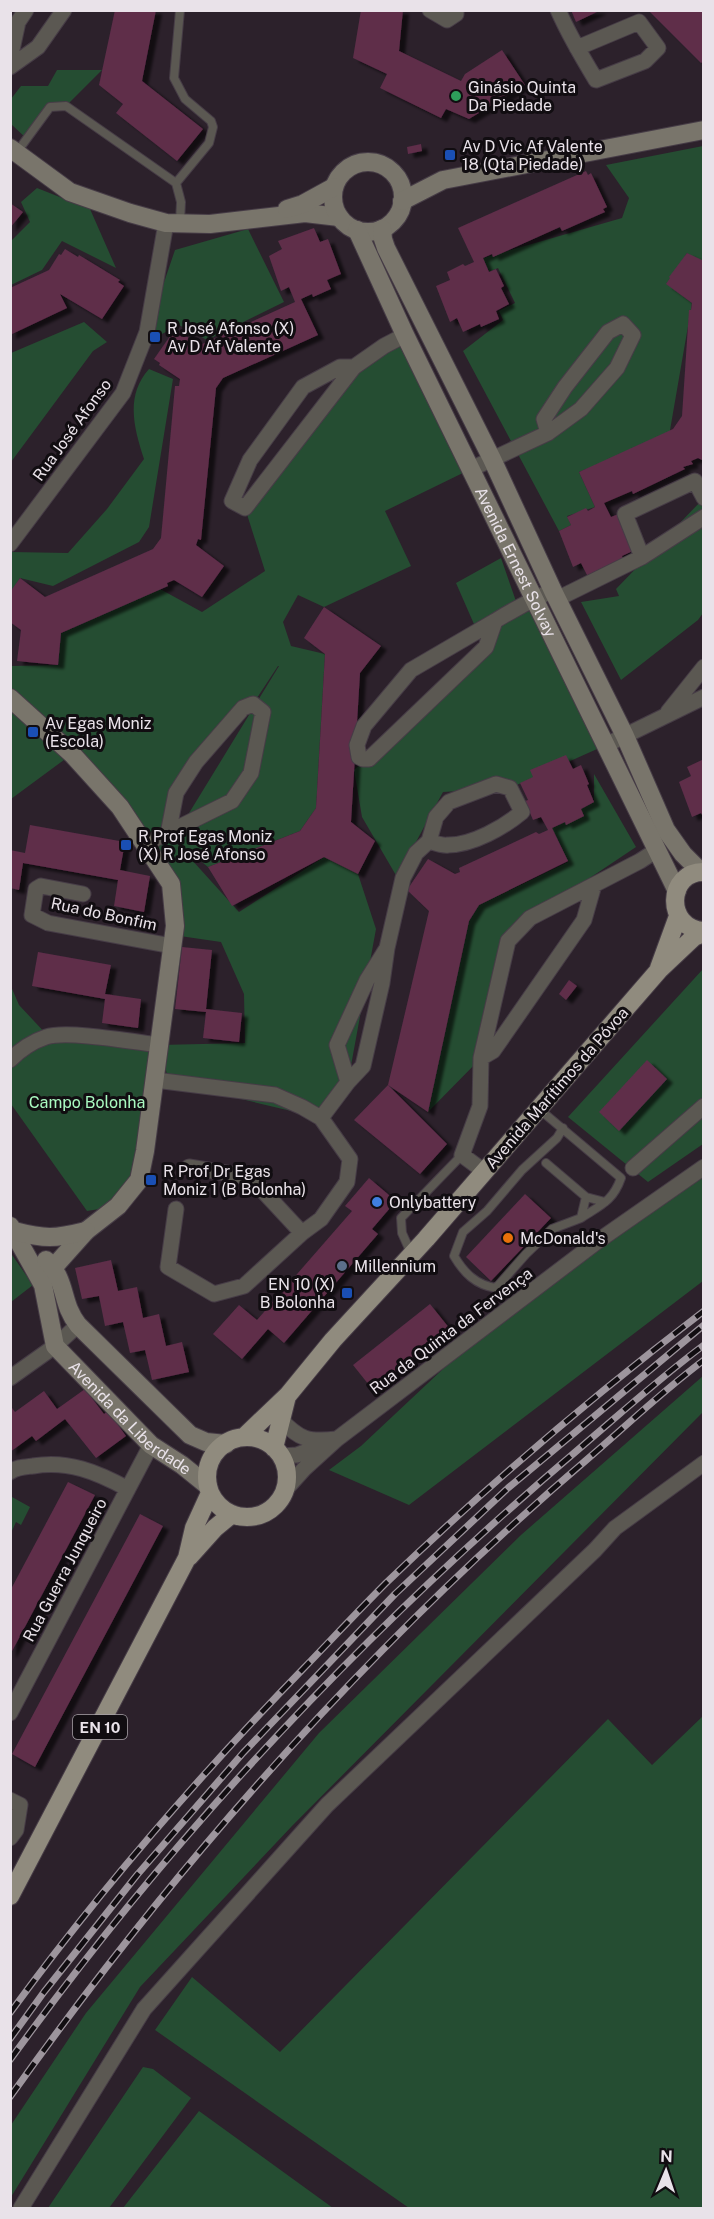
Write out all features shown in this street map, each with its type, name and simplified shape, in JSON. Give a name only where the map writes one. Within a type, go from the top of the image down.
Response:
[{"type":"main road","points":[[677,891],[686,878],[702,872]]},
{"type":"main road","name":"Avenida Marítimos da Póvoa","points":[[677,891],[675,907],[678,916],[688,926],[704,932]]},
{"type":"main road","name":"Avenida Marítimos da Póvoa","points":[[659,970],[678,916]]},
{"type":"main road","name":"Avenida Marítimos da Póvoa","points":[[244,1437],[288,1395],[333,1340],[484,1172],[659,970],[694,937],[704,932]]},
{"type":"main road","name":"Avenida Marítimos da Póvoa","points":[[278,1452],[280,1419],[288,1395]]},
{"type":"main road","points":[[209,1489],[219,1506],[232,1514],[251,1517],[264,1514],[274,1507],[286,1489],[287,1474],[278,1452],[265,1441],[244,1437],[225,1444]]},
{"type":"main road","name":"EN 10","points":[[10,1896],[187,1558],[194,1528],[209,1489],[207,1476],[210,1463],[217,1451],[225,1444]]},
{"type":"main road","name":"EN 10","points":[[187,1558],[215,1528],[232,1514]]},
{"type":"street","points":[[10,59],[18,22],[26,10]]},
{"type":"street","points":[[10,67],[38,47],[64,10]]},
{"type":"street","points":[[430,10],[447,20],[456,14],[456,10]]},
{"type":"street","points":[[558,10],[577,48],[596,80],[645,61],[658,48],[639,22],[577,48]]},
{"type":"street","points":[[396,176],[443,180],[704,130]]},
{"type":"street","points":[[14,150],[70,192],[130,213],[173,223],[210,224],[305,213],[339,216]]},
{"type":"street","points":[[378,163],[388,168],[396,176],[400,183],[402,201],[399,212],[392,222],[374,231],[357,230],[350,227],[339,216],[332,197],[339,177],[346,169],[356,164],[378,163]]},
{"type":"street","points":[[402,201],[443,180]]},
{"type":"street","points":[[260,217],[303,204],[334,187]]},
{"type":"street","name":"Rua José Afonso","points":[[10,544],[123,393],[147,332],[173,223]]},
{"type":"street","name":"Avenida Ernest Solvay","points":[[382,229],[382,239],[386,248],[492,459],[555,595],[625,736],[666,830],[683,854],[702,872]]},
{"type":"street","name":"Avenida Ernest Solvay","points":[[357,230],[405,335],[677,891]]},
{"type":"street","points":[[471,469],[548,433],[581,409],[616,368],[633,335],[623,324],[608,332],[565,387],[544,419],[548,433]]},
{"type":"street","points":[[354,367],[340,367],[303,387],[250,460],[232,501],[245,508],[354,367],[384,346],[405,335]]},
{"type":"street","points":[[642,557],[625,514],[695,481],[704,498]]},
{"type":"street","points":[[495,621],[486,647],[369,759],[358,757],[357,745],[364,726],[411,670],[495,621],[536,599],[555,595],[642,557],[704,517]]},
{"type":"street","points":[[664,717],[704,667]]},
{"type":"street","points":[[10,698],[72,754],[120,807],[171,884],[175,926],[146,1151],[139,1180],[118,1206],[86,1231],[48,1268]]},
{"type":"street","points":[[606,745],[704,698]]},
{"type":"street","points":[[145,844],[168,834],[232,801],[251,773],[262,712],[253,704],[243,708],[196,762],[176,793],[168,834]]},
{"type":"street","points":[[321,1118],[363,1066],[404,878],[416,853],[429,842],[436,817],[448,802],[496,784],[510,788],[522,812],[508,824],[481,837],[448,845],[429,842]]},
{"type":"street","points":[[484,1172],[462,1155],[480,1106],[481,1058],[508,940],[530,918],[657,850]]},
{"type":"street","points":[[481,1058],[493,1051],[584,920],[594,885]]},
{"type":"street","name":"Rua do Bonfim","points":[[83,894],[41,886],[36,889],[32,915],[48,923],[172,946]]},
{"type":"street","points":[[348,1082],[337,1045],[367,980],[387,948]]},
{"type":"street","points":[[10,1060],[33,1043],[48,1036],[76,1036],[159,1045]]},
{"type":"street","points":[[155,1080],[275,1095],[321,1118],[350,1159],[347,1182],[321,1219],[302,1233],[244,1286],[214,1294],[168,1267],[176,1209]]},
{"type":"street","points":[[633,1168],[704,1106]]},
{"type":"street","points":[[189,1167],[250,1177],[302,1233]]},
{"type":"street","name":"Rua da Quinta da Fervença","points":[[286,1489],[337,1439],[597,1241],[704,1167]]},
{"type":"street","points":[[12,1228],[40,1238],[56,1238],[86,1231]]},
{"type":"street","points":[[10,1378],[55,1346],[78,1325],[48,1268],[12,1228]]},
{"type":"street","points":[[55,1346],[43,1285],[56,1238]]},
{"type":"street","name":"Avenida da Liberdade","points":[[78,1325],[190,1435],[206,1442],[225,1444]]},
{"type":"street","name":"Avenida da Liberdade","points":[[55,1346],[151,1445],[182,1465],[209,1489]]},
{"type":"street","points":[[280,1419],[291,1431],[302,1438],[316,1442],[337,1439]]},
{"type":"street","name":"Rua da Quinta da Fervença","points":[[278,1452],[297,1455],[337,1439]]},
{"type":"street","name":"Rua Guerra Junqueiro","points":[[10,1713],[151,1445]]},
{"type":"street","points":[[10,1472],[16,1468],[52,1463],[105,1476],[128,1489]]},
{"type":"street","points":[[21,2208],[144,2009],[327,1804],[587,1558],[615,1528],[704,1463]]},
{"type":"street","points":[[10,1800],[20,1805],[13,1834]]},
{"type":"lane","points":[[176,183],[209,143],[213,127],[211,121],[185,99],[174,78],[180,10]]},
{"type":"lane","points":[[14,150],[50,107],[66,106],[176,183],[181,202],[173,223]]},
{"type":"lane","points":[[539,1109],[563,1128],[621,1178],[616,1191],[605,1202],[581,1218],[552,1229],[496,1288],[484,1287],[464,1272],[454,1256],[463,1232],[487,1210],[563,1128]]},
{"type":"lane","points":[[411,1253],[402,1233],[401,1218],[462,1155]]},
{"type":"lane","points":[[546,1163],[586,1197],[605,1202]]},
{"type":"lane","points":[[581,1218],[586,1197]]},
{"type":"green space","points":[[57,70],[102,70],[66,106],[50,107],[27,139],[11,124],[11,99],[21,86],[48,86]]},
{"type":"green space","points":[[703,146],[703,266],[687,253],[667,284],[692,303],[669,436],[579,472],[595,507],[567,516],[571,525],[559,531],[463,351],[503,320],[499,311],[515,303],[498,268],[489,272],[483,258],[622,218],[629,198],[606,165]]},
{"type":"green space","points":[[37,188],[90,209],[116,268],[62,241],[42,270],[11,285],[11,241],[30,222],[21,202]]},
{"type":"green space","points":[[248,229],[284,302],[207,340],[179,325],[143,344],[175,250]]},
{"type":"green space","points":[[84,322],[107,342],[93,351],[11,462],[11,353]]},
{"type":"green space","name":"Campo Bolonha","points":[[405,335],[471,469],[385,511],[411,566],[324,607],[298,595],[283,622],[291,646],[325,654],[316,808],[300,831],[208,867],[172,838],[239,912],[324,857],[358,874],[376,929],[348,1082],[321,1118],[169,1082],[160,1047],[145,1151],[118,1206],[87,1211],[11,1104],[10,984],[19,1005],[48,1036],[159,1045],[245,1043],[244,994],[221,942],[173,935],[171,884],[72,754],[11,799],[11,666],[58,665],[61,633],[160,589],[202,612],[265,571],[245,508],[354,367]],"holes":[[[279,666],[175,836],[171,812],[196,762],[253,704]]]},
{"type":"green space","points":[[149,369],[173,379],[149,527],[139,542],[53,586],[20,578],[11,592],[11,552],[68,553],[107,509],[144,459],[137,436],[134,401],[141,379]]},
{"type":"green space","points":[[703,499],[703,613],[698,620],[621,680],[581,602],[619,596],[616,589]]},
{"type":"green space","points":[[501,558],[518,607],[536,599],[606,745],[510,788],[443,792],[397,877],[362,817],[354,770],[486,647],[494,621],[477,631],[456,583]]},
{"type":"green space","points":[[594,774],[636,847],[530,918],[508,940],[481,1058],[428,1112],[469,921],[479,905],[568,862],[552,828],[584,816],[581,809],[594,802]]},
{"type":"green space","points":[[703,969],[703,1144],[648,1182],[568,1117]]},
{"type":"green space","points":[[703,1167],[703,1281],[409,1505],[329,1470],[361,1446],[492,1323]]},
{"type":"green space","points":[[10,1252],[33,1285],[11,1302],[10,1302]]},
{"type":"green space","points":[[703,1376],[703,1412],[292,1826],[140,1987],[11,2197],[11,2125],[86,2013],[319,1733],[521,1535]]},
{"type":"green space","points":[[12,1497],[30,1507],[21,1525],[16,1522],[11,1533]]},
{"type":"green space","points":[[703,1716],[703,2208],[409,2208],[155,2030],[192,1977],[280,2052],[608,1719],[652,1765]]},
{"type":"green space","points":[[143,2067],[153,2069],[191,2098],[109,2208],[48,2208]]},
{"type":"green space","points":[[199,2111],[333,2208],[123,2208]]},
{"type":"building","points":[[115,10],[156,10],[142,81],[203,129],[177,161],[116,113],[123,104],[99,85]]},
{"type":"building","points":[[361,10],[403,10],[399,51],[461,81],[465,74],[502,50],[525,85],[469,119],[446,109],[441,118],[380,88],[387,74],[353,58]]},
{"type":"building","points":[[571,10],[601,10],[576,22]]},
{"type":"building","points":[[648,10],[700,10],[704,14],[704,61],[701,63]]},
{"type":"building","points":[[421,144],[422,151],[408,154],[407,147]]},
{"type":"building","points":[[586,171],[588,175],[591,173],[607,207],[603,209],[605,212],[562,231],[560,227],[493,257],[492,254],[483,258],[489,272],[496,269],[504,286],[501,288],[509,304],[496,311],[499,319],[481,327],[480,324],[463,332],[457,318],[450,322],[436,286],[450,280],[447,272],[463,264],[465,266],[474,262],[458,228]]},
{"type":"building","points":[[10,203],[23,212],[10,228]]},
{"type":"building","points":[[314,228],[320,242],[328,239],[341,274],[327,280],[331,289],[313,297],[312,294],[301,299],[318,335],[223,378],[216,388],[201,540],[198,539],[196,545],[224,566],[202,597],[174,580],[167,583],[168,586],[61,633],[58,665],[17,661],[21,630],[10,622],[10,592],[20,578],[45,597],[153,549],[161,538],[175,386],[179,386],[180,379],[154,359],[175,329],[200,345],[295,302],[289,287],[281,291],[269,256],[282,249],[278,241]]},
{"type":"building","points":[[65,249],[120,280],[118,282],[124,286],[102,319],[60,294],[67,308],[10,335],[10,288],[49,270]]},
{"type":"building","points":[[687,253],[704,261],[704,461],[698,458],[691,461],[693,464],[683,467],[685,469],[633,494],[632,491],[604,503],[611,517],[621,513],[635,550],[622,556],[625,564],[588,577],[581,563],[573,567],[559,531],[571,525],[567,517],[586,508],[588,511],[595,507],[579,472],[673,429],[682,416],[689,310],[691,310],[692,303],[666,284]]},
{"type":"building","points":[[324,607],[381,646],[360,673],[351,822],[375,841],[358,874],[324,857],[232,906],[208,867],[300,831],[316,808],[325,654],[304,638]]},
{"type":"building","points":[[566,755],[573,769],[581,765],[594,802],[581,809],[584,816],[566,825],[565,822],[552,828],[568,861],[479,905],[469,921],[428,1112],[388,1085],[429,911],[407,890],[428,859],[455,874],[460,872],[459,868],[536,832],[539,834],[548,830],[541,817],[533,820],[525,801],[528,800],[520,783],[533,777],[530,770]]},
{"type":"building","points":[[704,759],[704,818],[701,813],[692,817],[679,782],[691,776],[687,767]]},
{"type":"building","points":[[30,825],[125,842],[120,870],[150,876],[144,912],[114,906],[118,880],[23,863],[19,890],[10,888],[10,850],[25,853]]},
{"type":"building","points":[[182,947],[212,950],[206,1009],[242,1013],[239,1042],[203,1038],[206,1012],[175,1009]]},
{"type":"building","points":[[38,952],[111,965],[105,994],[141,999],[138,1028],[102,1023],[105,999],[32,986]]},
{"type":"building","points":[[569,980],[577,986],[566,1000],[559,994]]},
{"type":"building","points":[[647,1060],[667,1079],[619,1131],[599,1112]]},
{"type":"building","points":[[388,1085],[447,1144],[420,1174],[354,1120]]},
{"type":"building","points":[[369,1178],[396,1201],[372,1229],[378,1234],[284,1343],[268,1329],[242,1359],[213,1334],[239,1305],[257,1320],[352,1211],[345,1206]]},
{"type":"building","name":"McDonald's","points":[[525,1194],[551,1218],[491,1281],[466,1257]]},
{"type":"building","points":[[111,1260],[118,1291],[137,1287],[143,1318],[159,1314],[166,1346],[182,1342],[189,1372],[152,1380],[145,1350],[130,1353],[123,1322],[105,1326],[99,1296],[82,1299],[75,1268]]},
{"type":"building","points":[[430,1304],[450,1329],[373,1390],[353,1365]]},
{"type":"building","points":[[85,1389],[104,1414],[108,1411],[126,1436],[96,1458],[65,1419],[36,1441],[32,1436],[10,1452],[10,1410],[12,1408],[15,1412],[44,1391],[57,1409]]},
{"type":"building","points":[[68,1482],[95,1495],[10,1655],[10,1591]]},
{"type":"building","points":[[140,1514],[163,1526],[35,1767],[12,1754]]},
{"type":"railway","points":[[10,2013],[150,1836],[264,1710],[376,1594],[424,1547],[541,1442],[704,1311]]},
{"type":"railway","points":[[10,2039],[44,1992],[137,1875],[243,1753],[395,1594],[508,1488],[704,1325]]},
{"type":"railway","points":[[10,2060],[138,1894],[206,1814],[349,1661],[501,1517],[641,1395],[704,1345]]},
{"type":"railway","points":[[10,2097],[74,2009],[209,1840],[354,1679],[509,1528],[660,1395],[704,1360]]},
{"type":"place","name":"Ginásio Quinta Da Piedade","points":[[456,96]]},
{"type":"place","name":"Av D Vic Af Valente 18 (Qta Piedade)","points":[[450,155]]},
{"type":"place","name":"R José Afonso (X) Av D Af Valente","points":[[155,337]]},
{"type":"place","name":"Av Egas Moniz (Escola)","points":[[33,732]]},
{"type":"place","name":"R Prof Egas Moniz (X) R José Afonso","points":[[126,845]]},
{"type":"place","name":"R Prof Dr Egas Moniz 1 (B Bolonha)","points":[[151,1180]]},
{"type":"place","name":"Onlybattery","points":[[377,1202]]},
{"type":"place","name":"McDonald's","points":[[508,1238]]},
{"type":"place","name":"Millennium","points":[[342,1266]]},
{"type":"place","name":"EN 10 (X) B Bolonha","points":[[347,1293]]}]
